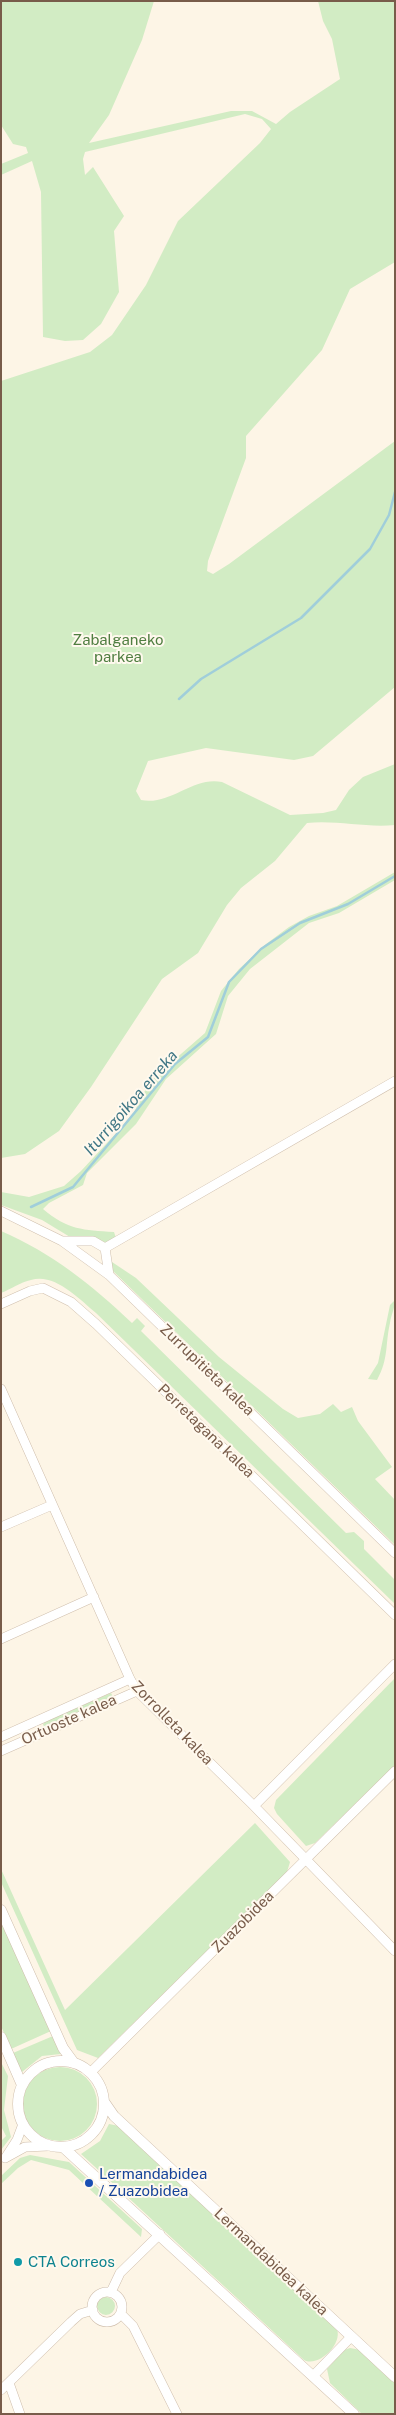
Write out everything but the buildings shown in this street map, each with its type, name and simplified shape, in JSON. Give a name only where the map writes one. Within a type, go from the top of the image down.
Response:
[{"type":"street","points":[[105,1248],[395,1081]]},
{"type":"street","name":"Zurrupitieta kalea","points":[[1,1210],[62,1241],[109,1275],[395,1553]]},
{"type":"street","points":[[62,1241],[93,1241],[105,1248]]},
{"type":"street","points":[[105,1248],[109,1275]]},
{"type":"street","name":"Perretagana kalea","points":[[1,1304],[30,1291],[43,1288],[71,1302],[395,1615]]},
{"type":"street","name":"Zorrolleta kalea","points":[[1,1389],[130,1679],[137,1690],[254,1806],[395,1951]]},
{"type":"street","points":[[1,1528],[52,1504]]},
{"type":"street","points":[[1,1639],[94,1597]]},
{"type":"street","points":[[254,1806],[395,1664]]},
{"type":"street","name":"Ortuoste kalea","points":[[1,1737],[130,1679]]},
{"type":"street","name":"Ortuoste kalea","points":[[1,1751],[137,1690]]},
{"type":"street","name":"Zuazobidea","points":[[90,2072],[395,1771]]},
{"type":"street","points":[[1,1910],[63,2048],[74,2063]]},
{"type":"street","points":[[1,2037],[22,2085]]},
{"type":"street","points":[[3,2160],[25,2147],[48,2146],[64,2148],[83,2142],[91,2136],[102,2119],[105,2103],[98,2081],[90,2072],[74,2063],[54,2061],[44,2064],[28,2076],[22,2085],[18,2105],[23,2124],[33,2138],[48,2146]]},
{"type":"street","name":"Lermandabidea kalea","points":[[105,2103],[114,2116],[395,2377]]},
{"type":"street","points":[[3,2160],[17,2140],[23,2124]]},
{"type":"street","points":[[64,2148],[160,2234],[354,2414]]},
{"type":"street","points":[[111,2292],[120,2272],[160,2234]]},
{"type":"street","points":[[121,2314],[114,2320],[106,2322],[98,2318],[93,2310],[95,2298],[102,2293],[111,2292],[121,2301],[121,2314],[133,2326],[177,2414]]},
{"type":"street","points":[[1,2390],[80,2314],[93,2310]]},
{"type":"street","points":[[314,2376],[351,2337]]},
{"type":"street","points":[[9,2383],[20,2414]]},
{"type":"green space","name":"Zabalganeko parkea","points":[[1,1],[154,1],[142,40],[109,115],[89,143],[231,111],[252,111],[276,124],[290,112],[340,79],[332,39],[323,21],[318,1],[395,1],[395,262],[350,289],[322,350],[246,436],[246,458],[208,561],[207,571],[213,574],[229,564],[395,441],[395,687],[313,756],[294,760],[206,748],[148,761],[136,791],[141,800],[152,801],[162,799],[201,783],[211,781],[222,782],[290,815],[323,813],[336,810],[349,790],[363,777],[395,764],[395,825],[307,823],[275,861],[241,888],[227,905],[198,953],[162,979],[91,1087],[59,1131],[25,1154],[1,1158],[1,381],[90,352],[112,335],[146,285],[178,221],[260,143],[271,129],[262,119],[245,114],[85,152],[83,159],[85,175],[93,167],[124,216],[114,231],[119,292],[101,324],[83,340],[65,341],[43,337],[41,192],[32,161],[1,175],[1,164],[28,153],[26,147],[13,144],[1,125]]},
{"type":"green space","points":[[395,872],[395,880],[339,913],[309,923],[250,969],[228,996],[216,1034],[166,1079],[136,1124],[87,1173],[83,1185],[49,1203],[43,1209],[60,1221],[76,1228],[114,1232],[116,1238],[112,1244],[85,1237],[70,1237],[42,1220],[1,1205],[1,1192],[29,1197],[64,1186],[81,1171],[132,1116],[150,1081],[205,1033],[221,991],[239,969],[266,944],[289,927],[309,916],[337,906]]},
{"type":"green space","points":[[1,1231],[37,1249],[71,1271],[132,1323],[137,1318],[145,1326],[141,1331],[346,1533],[354,1532],[364,1541],[364,1549],[395,1580],[395,1604],[96,1313],[74,1295],[58,1284],[40,1279],[24,1282],[1,1293]]},
{"type":"green space","points":[[109,1260],[136,1278],[219,1357],[283,1409],[298,1418],[320,1414],[333,1404],[341,1412],[352,1407],[358,1421],[392,1467],[375,1479],[395,1500],[395,1545],[113,1271]]},
{"type":"green space","points":[[395,1300],[381,1372],[377,1380],[368,1379],[378,1363],[390,1305]]},
{"type":"green space","points":[[395,1678],[395,1765],[315,1843],[306,1846],[277,1814],[274,1808],[276,1800]]},
{"type":"green space","points":[[111,1693],[113,1697],[45,1727],[43,1725],[44,1722]]},
{"type":"green space","points":[[255,1823],[290,1862],[287,1872],[98,2058],[77,2050],[1,1882],[1,1869],[65,2010]]},
{"type":"green space","points":[[1,1920],[51,2031],[11,2049],[1,2026]]},
{"type":"green space","points":[[53,2036],[61,2054],[42,2056],[22,2072],[13,2053]]},
{"type":"green space","points":[[1,2062],[8,2076],[4,2110],[11,2137],[1,2150],[1,2141],[6,2136],[1,2126]]},
{"type":"green space","points":[[60,2067],[74,2070],[86,2078],[94,2090],[97,2104],[94,2118],[86,2130],[74,2138],[60,2141],[46,2138],[34,2130],[26,2118],[23,2104],[26,2090],[34,2078],[46,2070]]},
{"type":"green space","points":[[109,2124],[119,2126],[336,2327],[338,2333],[337,2340],[329,2352],[317,2360],[304,2360],[81,2154],[100,2141]]},
{"type":"green space","points":[[30,2155],[69,2162],[142,2229],[141,2237],[69,2170],[31,2160],[18,2168],[1,2184],[1,2176],[20,2158]]},
{"type":"green space","points":[[106,2297],[112,2300],[115,2306],[112,2312],[106,2315],[100,2312],[97,2306],[100,2300]]},
{"type":"green space","points":[[350,2348],[361,2350],[395,2382],[395,2414],[362,2414],[330,2383],[327,2369],[344,2350]]},
{"type":"waterway","points":[[179,699],[201,679],[301,618],[370,549],[389,515],[395,492]]},
{"type":"waterway","name":"Iturrigoikoa erreka","points":[[31,1207],[73,1187],[175,1064],[208,1037],[229,982],[261,949],[300,923],[348,904],[395,876]]},
{"type":"place","name":"Lermandabidea / Zuazobidea","points":[[89,2183]]},
{"type":"place","name":"CTA Correos","points":[[18,2262]]}]
